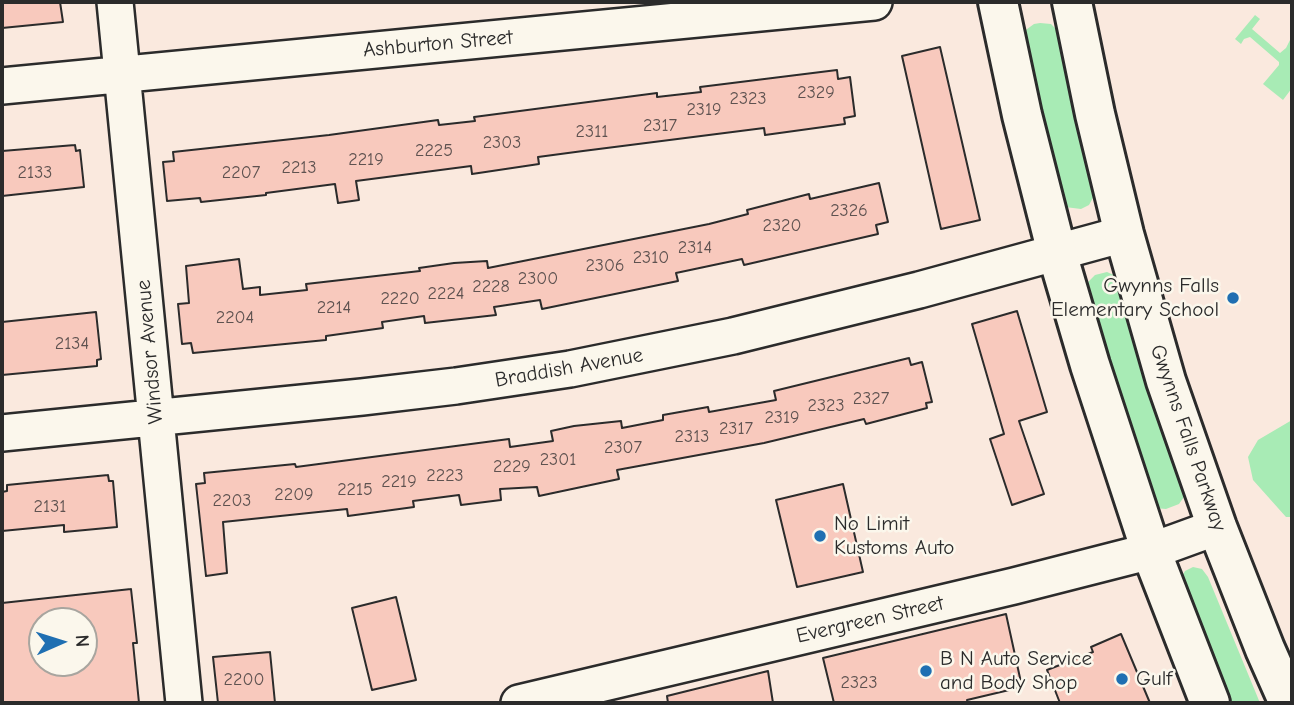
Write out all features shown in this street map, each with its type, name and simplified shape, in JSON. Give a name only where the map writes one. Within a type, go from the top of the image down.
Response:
[{"type":"main road","points":[[998,2],[1022,115],[1057,253],[1090,365],[1151,551],[1210,703]]},
{"type":"main road","name":"Gwynns Falls Parkway","points":[[1072,2],[1124,234],[1166,381],[1217,527],[1289,703]]},
{"type":"street","name":"Windsor Avenue","points":[[115,2],[184,703]]},
{"type":"street","name":"Ashburton Street","points":[[2,86],[874,2]]},
{"type":"street","name":"Braddish Avenue","points":[[2,433],[362,397],[570,369],[733,336],[919,290],[1124,234]]},
{"type":"street","name":"Evergreen Street","points":[[519,703],[1014,586],[1151,551],[1217,527]]},
{"type":"green space","points":[[1255,15],[1260,19],[1252,29],[1280,53],[1292,36],[1292,88],[1283,100],[1263,84],[1279,62],[1250,37],[1244,39],[1241,44],[1235,39]]},
{"type":"green space","points":[[1040,23],[1051,24],[1060,33],[1095,194],[1089,205],[1081,209],[1065,207],[1059,201],[1023,32]]},
{"type":"green space","points":[[1107,272],[1118,277],[1186,494],[1179,504],[1166,509],[1155,508],[1084,286],[1095,275]]},
{"type":"green space","points":[[1292,420],[1292,517],[1286,517],[1253,480],[1248,457],[1258,440]]},
{"type":"green space","points":[[1193,567],[1202,569],[1208,577],[1260,703],[1226,703],[1181,578],[1185,571]]},
{"type":"building","points":[[2,2],[60,2],[63,22],[2,28]]},
{"type":"building","points":[[940,47],[980,220],[941,229],[902,56]]},
{"type":"building","points":[[837,70],[838,79],[850,77],[855,116],[844,118],[845,124],[765,135],[764,128],[538,157],[539,164],[472,174],[471,166],[356,181],[359,200],[338,203],[335,184],[201,202],[200,198],[167,201],[163,162],[174,161],[173,152],[438,120],[439,125],[475,121],[474,117],[657,93],[657,97],[701,92],[700,87]]},
{"type":"building","points":[[75,145],[76,151],[80,150],[84,187],[2,196],[2,151]]},
{"type":"building","points":[[879,183],[888,222],[876,225],[878,234],[744,265],[742,259],[676,273],[678,281],[542,309],[540,300],[494,307],[496,315],[425,323],[424,316],[382,322],[383,328],[326,336],[326,340],[193,353],[191,343],[182,344],[178,304],[189,303],[186,266],[239,259],[243,289],[260,287],[260,295],[307,290],[306,284],[420,271],[419,268],[454,263],[487,261],[488,268],[709,224],[748,214],[747,210],[809,194],[810,199]]},
{"type":"building","points":[[1017,311],[1047,412],[1019,421],[1044,494],[1012,505],[990,439],[1004,434],[972,324]]},
{"type":"building","points":[[96,312],[101,359],[97,360],[97,366],[2,375],[2,322]]},
{"type":"building","points":[[909,358],[911,365],[922,362],[932,402],[926,403],[927,408],[866,424],[864,419],[764,443],[617,470],[619,479],[539,496],[537,487],[500,489],[501,500],[461,505],[459,495],[413,501],[414,507],[348,516],[347,509],[223,522],[227,573],[206,576],[196,484],[205,483],[204,473],[295,464],[296,467],[509,439],[510,447],[553,441],[551,431],[574,426],[621,421],[622,428],[663,420],[663,415],[708,407],[709,412],[776,400],[774,391]]},
{"type":"building","points":[[108,475],[109,481],[113,481],[117,527],[64,532],[64,525],[2,531],[2,492],[7,491],[7,485]]},
{"type":"building","name":"No Limit Kustoms Auto","points":[[843,484],[863,572],[797,587],[776,500]]},
{"type":"building","points":[[131,589],[137,643],[133,643],[139,703],[2,703],[2,603]]},
{"type":"building","points":[[396,597],[416,680],[372,690],[352,608]]},
{"type":"building","points":[[1006,614],[1022,687],[967,700],[968,703],[834,703],[823,658]]},
{"type":"building","points":[[1121,634],[1150,703],[1060,703],[1047,670],[1093,652],[1091,647]]},
{"type":"building","points":[[270,652],[275,703],[218,703],[213,657]]},
{"type":"building","points":[[768,671],[773,703],[668,703],[667,696]]},
{"type":"place","name":"Gwynns Falls Elementary School","points":[[1233,298]]},
{"type":"place","name":"No Limit Kustoms Auto","points":[[820,536]]},
{"type":"place","name":"B N Auto Service and Body Shop","points":[[926,671]]},
{"type":"place","name":"Gulf","points":[[1122,679]]}]
